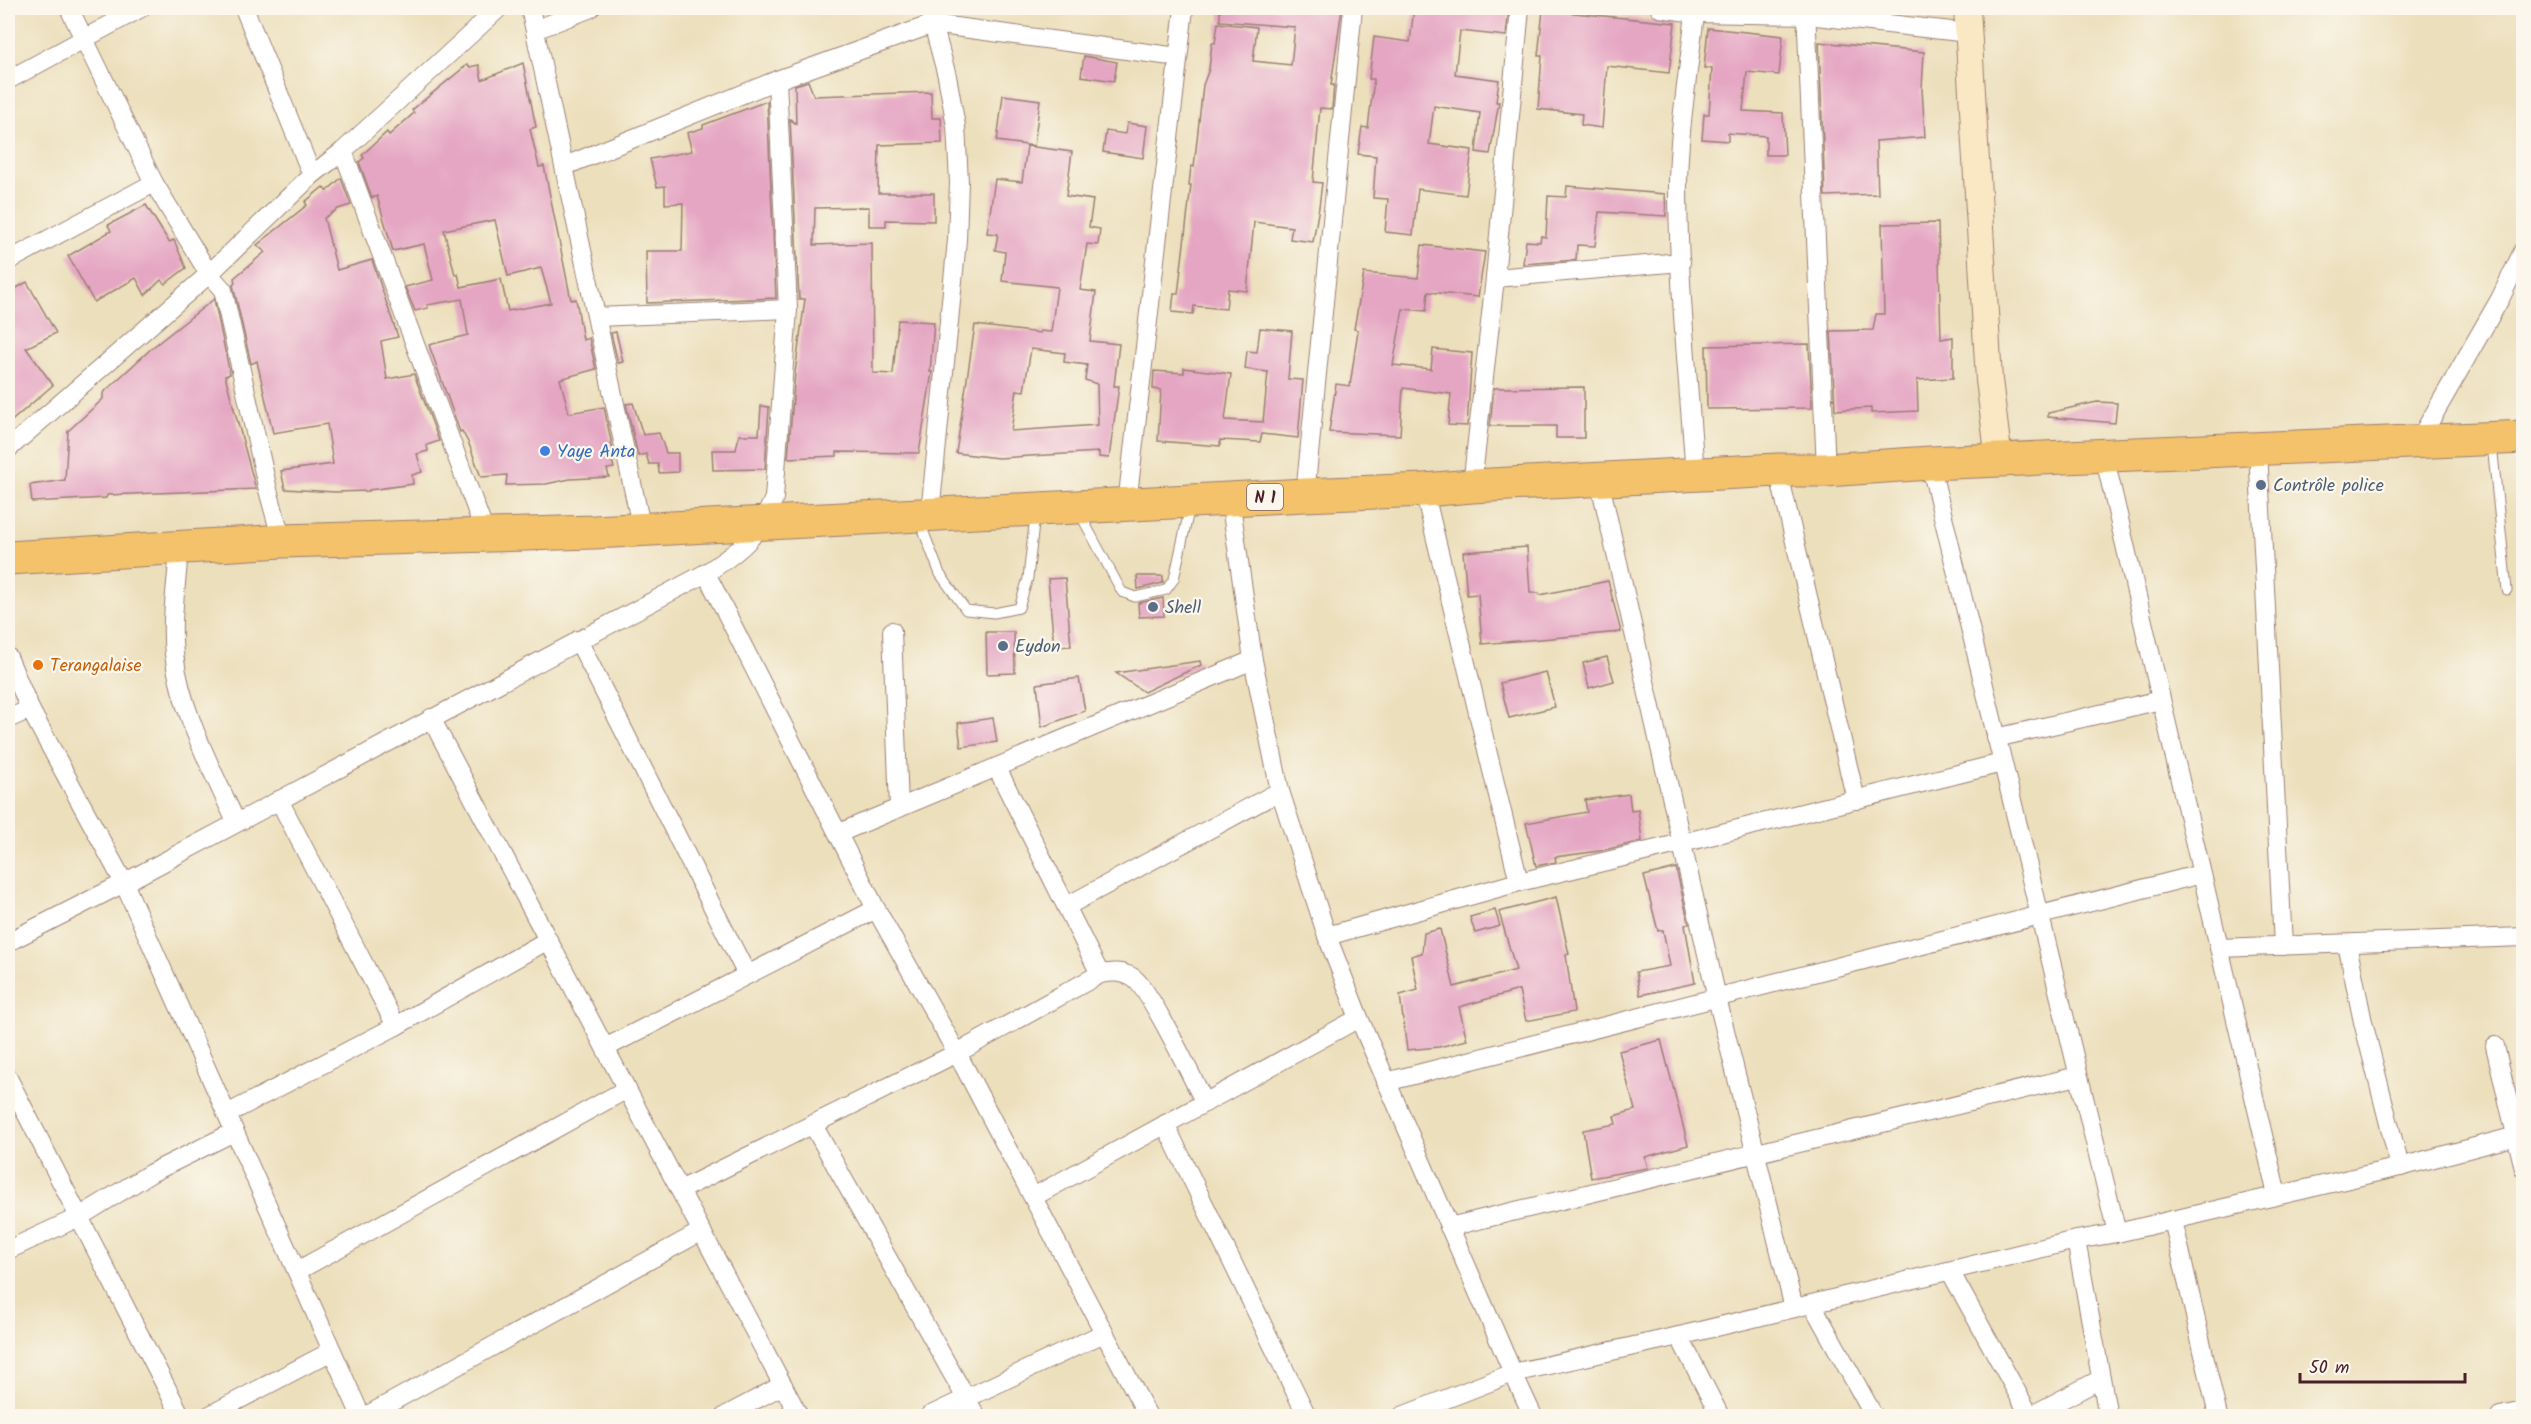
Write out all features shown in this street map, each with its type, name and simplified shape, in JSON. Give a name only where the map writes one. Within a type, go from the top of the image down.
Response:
[{"type":"highway","name":"N 1","points":[[8,558],[282,541],[642,530],[1695,474],[1826,470],[1930,463],[2523,437]]},
{"type":"main road","points":[[1967,8],[1989,380],[1999,460]]},
{"type":"street","points":[[69,8],[154,183],[209,274],[224,290],[268,490],[282,541]]},
{"type":"street","points":[[8,80],[141,8]]},
{"type":"street","points":[[244,8],[312,175]]},
{"type":"street","points":[[8,449],[209,274],[312,175],[343,151],[499,8]]},
{"type":"street","points":[[530,8],[642,530]]},
{"type":"street","points":[[535,30],[591,8]]},
{"type":"street","points":[[1126,504],[1184,8]]},
{"type":"street","points":[[1305,495],[1353,8]]},
{"type":"street","points":[[1472,486],[1495,278],[1520,8]]},
{"type":"street","points":[[1660,8],[1695,14],[1807,11],[1969,33]]},
{"type":"street","points":[[1807,11],[1826,470]]},
{"type":"street","points":[[1695,14],[1680,141],[1678,181],[1695,474]]},
{"type":"street","points":[[565,166],[933,16],[1178,57]]},
{"type":"street","points":[[924,515],[957,240],[959,182],[956,126],[933,16]]},
{"type":"street","points":[[8,942],[124,883],[706,573],[736,553],[764,523],[774,498],[788,309],[777,80]]},
{"type":"street","points":[[343,151],[486,535]]},
{"type":"street","points":[[8,261],[154,183]]},
{"type":"street","points":[[2418,442],[2500,299],[2523,249]]},
{"type":"street","points":[[1495,278],[1681,262]]},
{"type":"street","points":[[597,317],[788,309]]},
{"type":"street","points":[[2258,449],[2283,946]]},
{"type":"street","points":[[2104,455],[2277,1196]]},
{"type":"street","points":[[1930,463],[2117,1233]]},
{"type":"street","points":[[1778,470],[1856,800]]},
{"type":"street","points":[[1599,479],[1717,998],[1794,1308]]},
{"type":"street","points":[[1424,490],[1519,882]]},
{"type":"street","points":[[1230,498],[1253,660],[1280,791],[1327,936],[1386,1082],[1533,1416]]},
{"type":"street","points":[[179,549],[174,623],[174,652],[178,677],[188,712],[236,822]]},
{"type":"street","points":[[706,573],[876,909],[957,1053],[1148,1416]]},
{"type":"street","points":[[892,632],[899,807]]},
{"type":"street","points":[[578,640],[747,975]]},
{"type":"street","points":[[8,657],[30,709],[124,883],[361,1416]]},
{"type":"street","points":[[839,833],[1253,660]]},
{"type":"street","points":[[1996,738],[2160,700]]},
{"type":"street","points":[[8,719],[30,709]]},
{"type":"street","points":[[431,718],[799,1416]]},
{"type":"street","points":[[1327,936],[1519,882],[2002,763]]},
{"type":"street","points":[[997,768],[1100,974]]},
{"type":"street","points":[[1067,906],[1280,791]]},
{"type":"street","points":[[279,800],[396,1026]]},
{"type":"street","points":[[1386,1082],[2201,874]]},
{"type":"street","points":[[605,1048],[876,909]]},
{"type":"street","points":[[2219,948],[2523,937]]},
{"type":"street","points":[[227,1114],[396,1026],[548,940]]},
{"type":"street","points":[[2347,944],[2363,1022],[2400,1167]]},
{"type":"street","points":[[680,1190],[957,1053],[1100,974],[1118,971],[1134,977],[1148,993],[1205,1103]]},
{"type":"street","points":[[1033,1197],[1359,1018]]},
{"type":"street","points":[[2495,1046],[2520,1135],[2523,1169]]},
{"type":"street","points":[[1449,1227],[2079,1076]]},
{"type":"street","points":[[8,1078],[181,1416]]},
{"type":"street","points":[[297,1271],[627,1089]]},
{"type":"street","points":[[1165,1124],[1307,1416]]},
{"type":"street","points":[[813,1125],[976,1416]]},
{"type":"street","points":[[8,1250],[79,1216],[151,1173],[234,1132]]},
{"type":"street","points":[[1402,1416],[1513,1374],[1950,1272],[2076,1240],[2117,1233],[2400,1167],[2520,1135]]},
{"type":"street","points":[[2173,1220],[2218,1416]]},
{"type":"street","points":[[366,1416],[702,1232]]},
{"type":"street","points":[[2076,1240],[2108,1416]]},
{"type":"street","points":[[1950,1272],[2030,1416],[2101,1379]]},
{"type":"street","points":[[1812,1304],[1874,1416]]},
{"type":"street","points":[[929,1416],[1104,1333]]},
{"type":"street","points":[[1679,1336],[1720,1416]]},
{"type":"street","points":[[208,1416],[332,1351]]},
{"type":"street","points":[[725,1416],[783,1385]]},
{"type":"street","points":[[2500,1416],[2523,1411]]},
{"type":"lane","points":[[2492,438],[2507,590]]},
{"type":"lane","points":[[1076,506],[1122,592],[1135,597],[1166,590],[1174,579],[1191,501]]},
{"type":"lane","points":[[924,515],[940,574],[966,610],[994,613],[1019,608],[1028,578],[1036,509]]},
{"type":"building","points":[[1220,8],[1342,8],[1331,85],[1334,85],[1332,109],[1320,108],[1313,182],[1322,183],[1319,207],[1313,242],[1290,239],[1292,227],[1254,222],[1247,291],[1228,289],[1226,309],[1194,306],[1193,314],[1172,312],[1174,293],[1178,294],[1191,185],[1189,185],[1191,166],[1194,167],[1203,85],[1209,69],[1212,43],[1215,43],[1218,23],[1257,27],[1253,61],[1291,65],[1295,27],[1220,21]]},
{"type":"building","points":[[1414,8],[1509,8],[1506,36],[1460,31],[1455,74],[1499,80],[1496,102],[1499,102],[1490,154],[1476,152],[1480,113],[1434,106],[1429,144],[1472,150],[1466,195],[1418,189],[1413,235],[1385,232],[1388,199],[1373,198],[1376,156],[1358,154],[1362,127],[1368,128],[1374,79],[1369,79],[1374,37],[1410,42]]},
{"type":"building","points":[[1543,10],[1675,23],[1669,73],[1607,66],[1602,128],[1581,125],[1582,114],[1538,109],[1542,56],[1538,56]]},
{"type":"building","points":[[1708,28],[1783,36],[1779,75],[1747,72],[1743,111],[1783,113],[1785,155],[1766,155],[1766,136],[1728,133],[1728,141],[1702,139],[1704,114],[1709,114],[1712,68],[1704,68]]},
{"type":"building","points":[[1819,42],[1924,52],[1922,89],[1925,137],[1876,141],[1878,194],[1825,196]]},
{"type":"building","points":[[1084,56],[1117,62],[1114,81],[1081,76]]},
{"type":"building","points":[[523,63],[536,127],[530,129],[539,167],[544,166],[571,300],[576,299],[583,340],[589,338],[596,369],[560,379],[569,413],[604,407],[615,460],[612,461],[614,468],[607,469],[609,477],[570,479],[546,484],[506,485],[507,475],[481,477],[469,444],[462,431],[460,432],[429,345],[468,335],[462,299],[427,305],[428,308],[415,311],[405,287],[433,280],[424,244],[393,251],[377,196],[372,198],[359,162],[364,158],[362,155],[387,132],[389,135],[414,113],[412,110],[467,65],[470,67],[479,65],[482,80]],"holes":[[[495,220],[508,276],[541,268],[551,303],[508,311],[501,279],[461,287],[458,274],[455,275],[444,230]]]},
{"type":"building","points":[[808,81],[814,96],[931,92],[932,118],[941,118],[942,143],[879,145],[878,193],[934,193],[934,221],[886,220],[886,226],[869,226],[869,207],[815,208],[814,245],[872,243],[873,373],[893,374],[898,320],[934,322],[930,372],[932,372],[919,453],[837,452],[837,456],[788,458],[795,373],[805,299],[799,299],[790,119],[796,124],[795,85]]},
{"type":"building","points":[[1003,95],[1040,100],[1034,146],[997,141]]},
{"type":"building","points":[[767,101],[776,298],[647,303],[646,251],[682,251],[683,203],[665,204],[665,186],[657,187],[650,159],[692,151],[687,133]]},
{"type":"building","points":[[1127,123],[1147,126],[1143,158],[1103,152],[1106,131],[1125,134]]},
{"type":"building","points":[[1027,146],[1072,152],[1066,196],[1093,200],[1089,227],[1100,229],[1098,245],[1087,244],[1080,290],[1096,292],[1090,341],[1119,344],[1114,386],[1119,386],[1109,458],[1099,457],[1099,452],[998,458],[956,453],[975,325],[1040,333],[1040,331],[1051,332],[1057,287],[1002,281],[1005,252],[995,250],[998,234],[987,233],[995,179],[1022,182]],"holes":[[[1031,349],[1065,353],[1064,362],[1087,365],[1085,380],[1097,384],[1098,425],[1011,431],[1017,390],[1024,391]]]},
{"type":"building","points":[[341,178],[351,205],[338,209],[324,218],[337,270],[372,260],[398,337],[381,341],[387,379],[414,374],[439,441],[427,445],[428,451],[417,454],[422,472],[412,475],[413,484],[369,491],[335,492],[285,489],[281,471],[333,464],[327,424],[273,433],[257,361],[251,364],[233,285],[234,278],[265,252],[257,245],[307,205],[305,202],[323,187],[327,191]]},
{"type":"building","points":[[1567,186],[1665,194],[1666,216],[1599,212],[1595,246],[1577,245],[1576,260],[1523,264],[1526,241],[1540,242],[1541,236],[1546,237],[1548,196],[1566,197]]},
{"type":"building","points":[[146,205],[169,242],[174,240],[186,268],[165,284],[161,280],[145,295],[136,278],[94,302],[68,256],[111,231],[108,225]]},
{"type":"building","points":[[1938,223],[1941,339],[1953,337],[1953,378],[1917,380],[1918,411],[1871,413],[1871,408],[1835,410],[1831,331],[1873,330],[1876,314],[1884,314],[1882,224]]},
{"type":"building","points":[[1422,245],[1485,252],[1478,297],[1428,292],[1426,311],[1403,309],[1393,365],[1431,369],[1433,349],[1472,353],[1467,426],[1448,425],[1451,394],[1403,388],[1400,435],[1329,432],[1336,384],[1350,386],[1358,330],[1354,329],[1364,273],[1418,278]]},
{"type":"building","points":[[27,282],[56,333],[26,348],[53,385],[8,424],[8,293]]},
{"type":"building","points":[[214,299],[230,374],[225,376],[256,489],[107,495],[106,498],[32,502],[30,485],[65,480],[68,431],[103,399],[103,393],[153,347]]},
{"type":"building","points":[[1260,328],[1292,331],[1288,379],[1303,380],[1298,438],[1262,434],[1260,442],[1220,440],[1220,446],[1158,441],[1161,390],[1153,389],[1154,371],[1184,373],[1184,368],[1231,374],[1225,420],[1263,422],[1268,372],[1245,369],[1247,351],[1257,352]]},
{"type":"building","points":[[616,332],[623,362],[618,363],[611,333]]},
{"type":"building","points":[[1809,344],[1812,408],[1707,409],[1706,346]]},
{"type":"building","points":[[1584,387],[1584,438],[1556,438],[1556,426],[1490,426],[1494,388]]},
{"type":"building","points":[[2097,402],[2117,403],[2115,423],[2048,417],[2048,413]]},
{"type":"building","points":[[633,403],[643,435],[659,433],[666,453],[678,453],[678,472],[659,473],[658,464],[649,464],[646,454],[638,456],[626,404]]},
{"type":"building","points":[[761,406],[769,407],[765,469],[713,470],[712,450],[736,450],[739,435],[759,435]]},
{"type":"building","points":[[1527,547],[1530,593],[1540,595],[1608,581],[1621,632],[1482,644],[1478,594],[1467,595],[1463,552]]},
{"type":"building","points":[[1137,576],[1163,576],[1163,583],[1138,589]]},
{"type":"building","points":[[1065,578],[1071,646],[1054,647],[1048,579]]},
{"type":"building","points":[[1163,598],[1164,616],[1139,617],[1138,603]]},
{"type":"building","points":[[986,632],[1014,632],[1015,673],[987,674]]},
{"type":"building","points":[[1607,657],[1614,681],[1589,688],[1583,663]]},
{"type":"building","points":[[1200,661],[1201,665],[1144,692],[1116,673]]},
{"type":"building","points":[[1546,672],[1555,707],[1509,718],[1500,683]]},
{"type":"building","points":[[1079,678],[1085,711],[1042,727],[1037,684]]},
{"type":"building","points":[[993,718],[997,742],[961,747],[958,723]]},
{"type":"building","points":[[1629,794],[1631,811],[1638,810],[1642,841],[1600,851],[1555,857],[1556,862],[1536,866],[1526,823],[1587,812],[1585,800]]},
{"type":"building","points":[[1676,868],[1689,924],[1685,925],[1695,983],[1640,995],[1636,972],[1670,966],[1663,930],[1658,931],[1644,876]]},
{"type":"building","points":[[1556,897],[1569,954],[1566,955],[1574,1012],[1526,1021],[1519,990],[1459,1007],[1467,1040],[1439,1047],[1407,1050],[1400,995],[1418,990],[1411,956],[1422,953],[1424,933],[1440,929],[1454,987],[1516,970],[1499,912]]},
{"type":"building","points":[[1495,910],[1500,926],[1475,933],[1470,917]]},
{"type":"building","points":[[1661,1040],[1688,1145],[1645,1157],[1648,1168],[1591,1178],[1583,1130],[1616,1124],[1614,1116],[1635,1110],[1619,1051]]},
{"type":"place","name":"Yaye Anta","points":[[545,451]]},
{"type":"place","name":"Contrôle police","points":[[2261,485]]},
{"type":"place","name":"Shell","points":[[1153,607]]},
{"type":"place","name":"Eydon","points":[[1003,646]]},
{"type":"place","name":"Terangalaise","points":[[38,665]]}]
